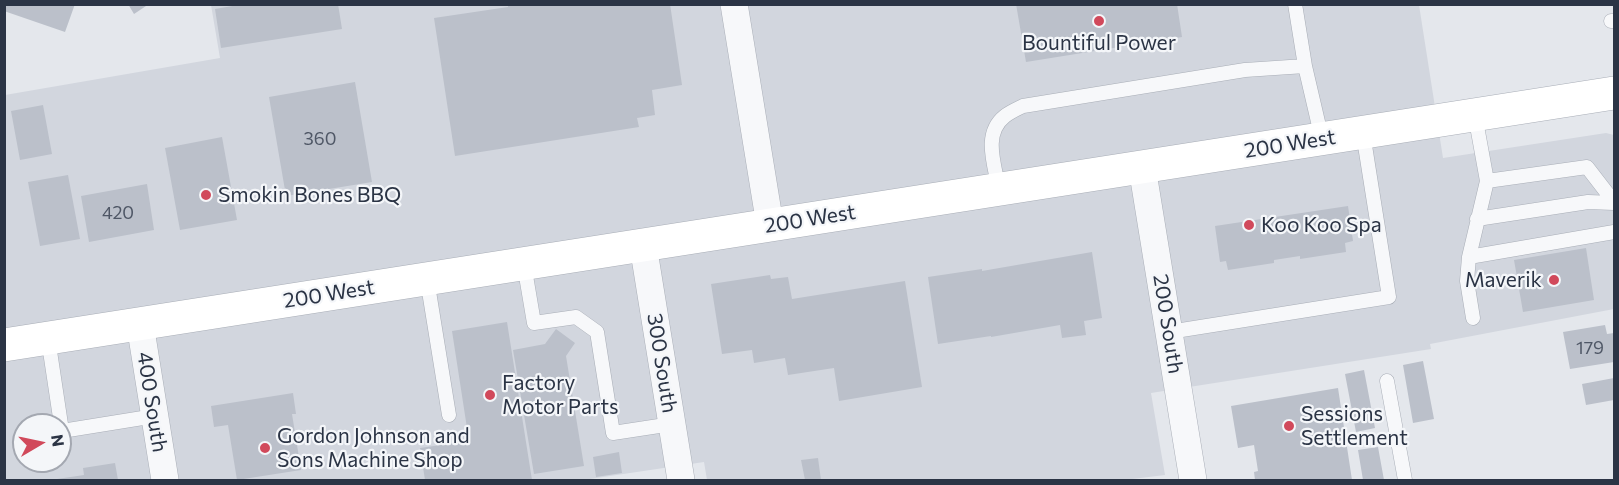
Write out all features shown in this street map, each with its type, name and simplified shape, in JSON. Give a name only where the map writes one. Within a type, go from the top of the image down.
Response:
[{"type":"main road","name":"200 West","points":[[4,345],[1614,93]]},
{"type":"street","points":[[734,4],[770,225]]},
{"type":"street","name":"200 South","points":[[1142,167],[1193,480]]},
{"type":"street","name":"300 South","points":[[643,245],[681,480]]},
{"type":"street","name":"400 South","points":[[140,324],[165,480]]},
{"type":"lane","points":[[1295,4],[1305,66],[1322,139]]},
{"type":"lane","points":[[999,189],[991,144],[994,129],[1005,116],[1023,106],[1245,70],[1305,66]]},
{"type":"lane","points":[[1473,318],[1467,281],[1469,257],[1487,181],[1474,115]]},
{"type":"lane","points":[[1169,332],[1389,297],[1363,133]]},
{"type":"lane","points":[[1487,181],[1587,167],[1614,202]]},
{"type":"lane","points":[[1477,219],[1588,202],[1614,202]]},
{"type":"lane","points":[[1469,257],[1614,232]]},
{"type":"lane","points":[[524,264],[534,323],[576,316],[597,332],[613,433],[672,424]]},
{"type":"lane","points":[[427,279],[449,415]]},
{"type":"lane","points":[[48,338],[62,431],[155,416]]},
{"type":"lane","points":[[1387,381],[1405,480]]},
{"type":"shaded area","points":[[211,5],[1419,5],[1443,158],[1606,133],[1614,135],[1614,309],[1430,344],[1431,349],[1151,393],[1165,475],[1124,480],[707,480],[704,462],[583,480],[5,480],[5,95],[220,58]]},
{"type":"building","points":[[4,4],[75,4],[65,32],[4,11]]},
{"type":"building","points":[[128,4],[149,4],[134,14]]},
{"type":"building","points":[[244,4],[338,4],[342,29],[221,48],[215,9]]},
{"type":"building","points":[[508,4],[670,4],[682,85],[652,90],[655,115],[637,118],[639,127],[455,156],[434,18],[508,7]]},
{"type":"building","name":"Bountiful Power","points":[[1016,4],[1177,4],[1182,37],[1026,62]]},
{"type":"building","points":[[355,82],[372,182],[286,196],[269,97]]},
{"type":"building","points":[[43,105],[52,154],[20,160],[11,111]]},
{"type":"building","points":[[222,137],[237,220],[180,230],[165,148]]},
{"type":"building","points":[[68,175],[80,239],[40,246],[28,182]]},
{"type":"building","points":[[147,184],[154,230],[89,242],[81,196]]},
{"type":"building","points":[[1348,206],[1353,241],[1345,243],[1346,252],[1300,259],[1300,256],[1274,260],[1274,263],[1228,270],[1226,261],[1220,262],[1215,226]]},
{"type":"building","name":"Maverik","points":[[1586,248],[1594,300],[1523,312],[1514,260]]},
{"type":"building","points":[[1092,252],[1102,318],[1084,321],[1086,335],[1062,338],[1060,325],[938,344],[928,277],[982,269],[982,271]]},
{"type":"building","points":[[770,275],[771,279],[788,277],[792,299],[905,281],[922,387],[839,401],[834,368],[788,375],[785,358],[754,363],[752,350],[722,354],[711,284]]},
{"type":"building","name":"Factory Motor Parts","points":[[507,322],[532,480],[425,480],[420,448],[469,441],[452,331]]},
{"type":"building","points":[[1605,325],[1607,334],[1614,333],[1614,362],[1570,369],[1563,332]]},
{"type":"building","points":[[556,329],[575,343],[566,356],[584,466],[534,474],[513,350],[545,344]]},
{"type":"building","points":[[1423,361],[1434,419],[1413,423],[1403,365]]},
{"type":"building","points":[[1364,370],[1375,428],[1356,432],[1345,374]]},
{"type":"building","points":[[1614,378],[1614,400],[1586,405],[1582,384]]},
{"type":"building","name":"Sessions Settlement","points":[[1338,388],[1352,480],[1255,480],[1254,472],[1258,471],[1254,445],[1238,448],[1231,406]]},
{"type":"building","name":"Gordon Johnson and Sons Machine Shop","points":[[293,393],[296,414],[292,414],[301,470],[237,480],[228,425],[214,427],[211,406]]},
{"type":"building","points":[[1378,447],[1384,480],[1363,480],[1358,450]]},
{"type":"building","points":[[619,452],[622,473],[596,477],[593,457]]},
{"type":"building","points":[[818,458],[821,480],[805,480],[801,460]]},
{"type":"building","points":[[115,463],[118,480],[57,480],[84,475],[83,468]]},
{"type":"place","name":"Bountiful Power","points":[[1099,21]]},
{"type":"place","name":"Smokin Bones BBQ","points":[[206,195]]},
{"type":"place","name":"Koo Koo Spa","points":[[1249,225]]},
{"type":"place","name":"Maverik","points":[[1554,280]]},
{"type":"place","name":"Factory Motor Parts","points":[[490,395]]},
{"type":"place","name":"Sessions Settlement","points":[[1289,426]]},
{"type":"place","name":"Gordon Johnson and Sons Machine Shop","points":[[265,448]]}]
